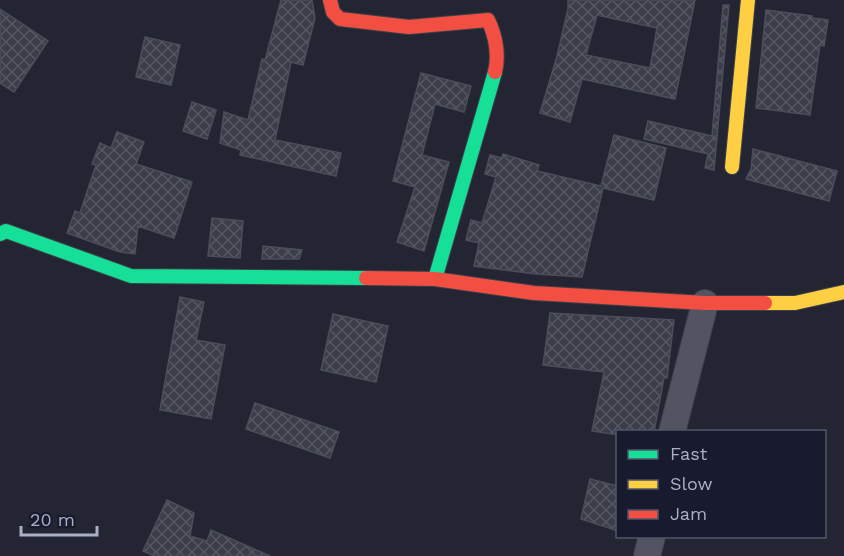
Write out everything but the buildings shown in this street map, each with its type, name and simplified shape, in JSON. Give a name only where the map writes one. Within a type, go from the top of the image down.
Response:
[{"type":"street","points":[[330,0],[333,12],[340,19],[410,27],[488,20],[492,28],[498,60],[435,279]]},
{"type":"street","points":[[732,167],[748,0]]},
{"type":"street","points":[[0,234],[6,231],[131,276],[435,279],[534,293],[705,303],[795,303],[844,292]]},
{"type":"street","points":[[673,430],[705,303]]},
{"type":"street","points":[[647,556],[652,538]]},
{"type":"traffic: fast","points":[[435,279],[495,72]]},
{"type":"traffic: fast","points":[[0,234],[6,231],[131,276],[366,278]]},
{"type":"traffic: slow","points":[[732,167],[748,0]]},
{"type":"traffic: slow","points":[[765,303],[795,303],[844,292]]},
{"type":"traffic: jam","points":[[330,0],[333,12],[340,19],[409,27],[488,20],[496,46],[495,72]]},
{"type":"traffic: jam","points":[[366,278],[435,279],[534,293],[705,303],[765,303]]}]
